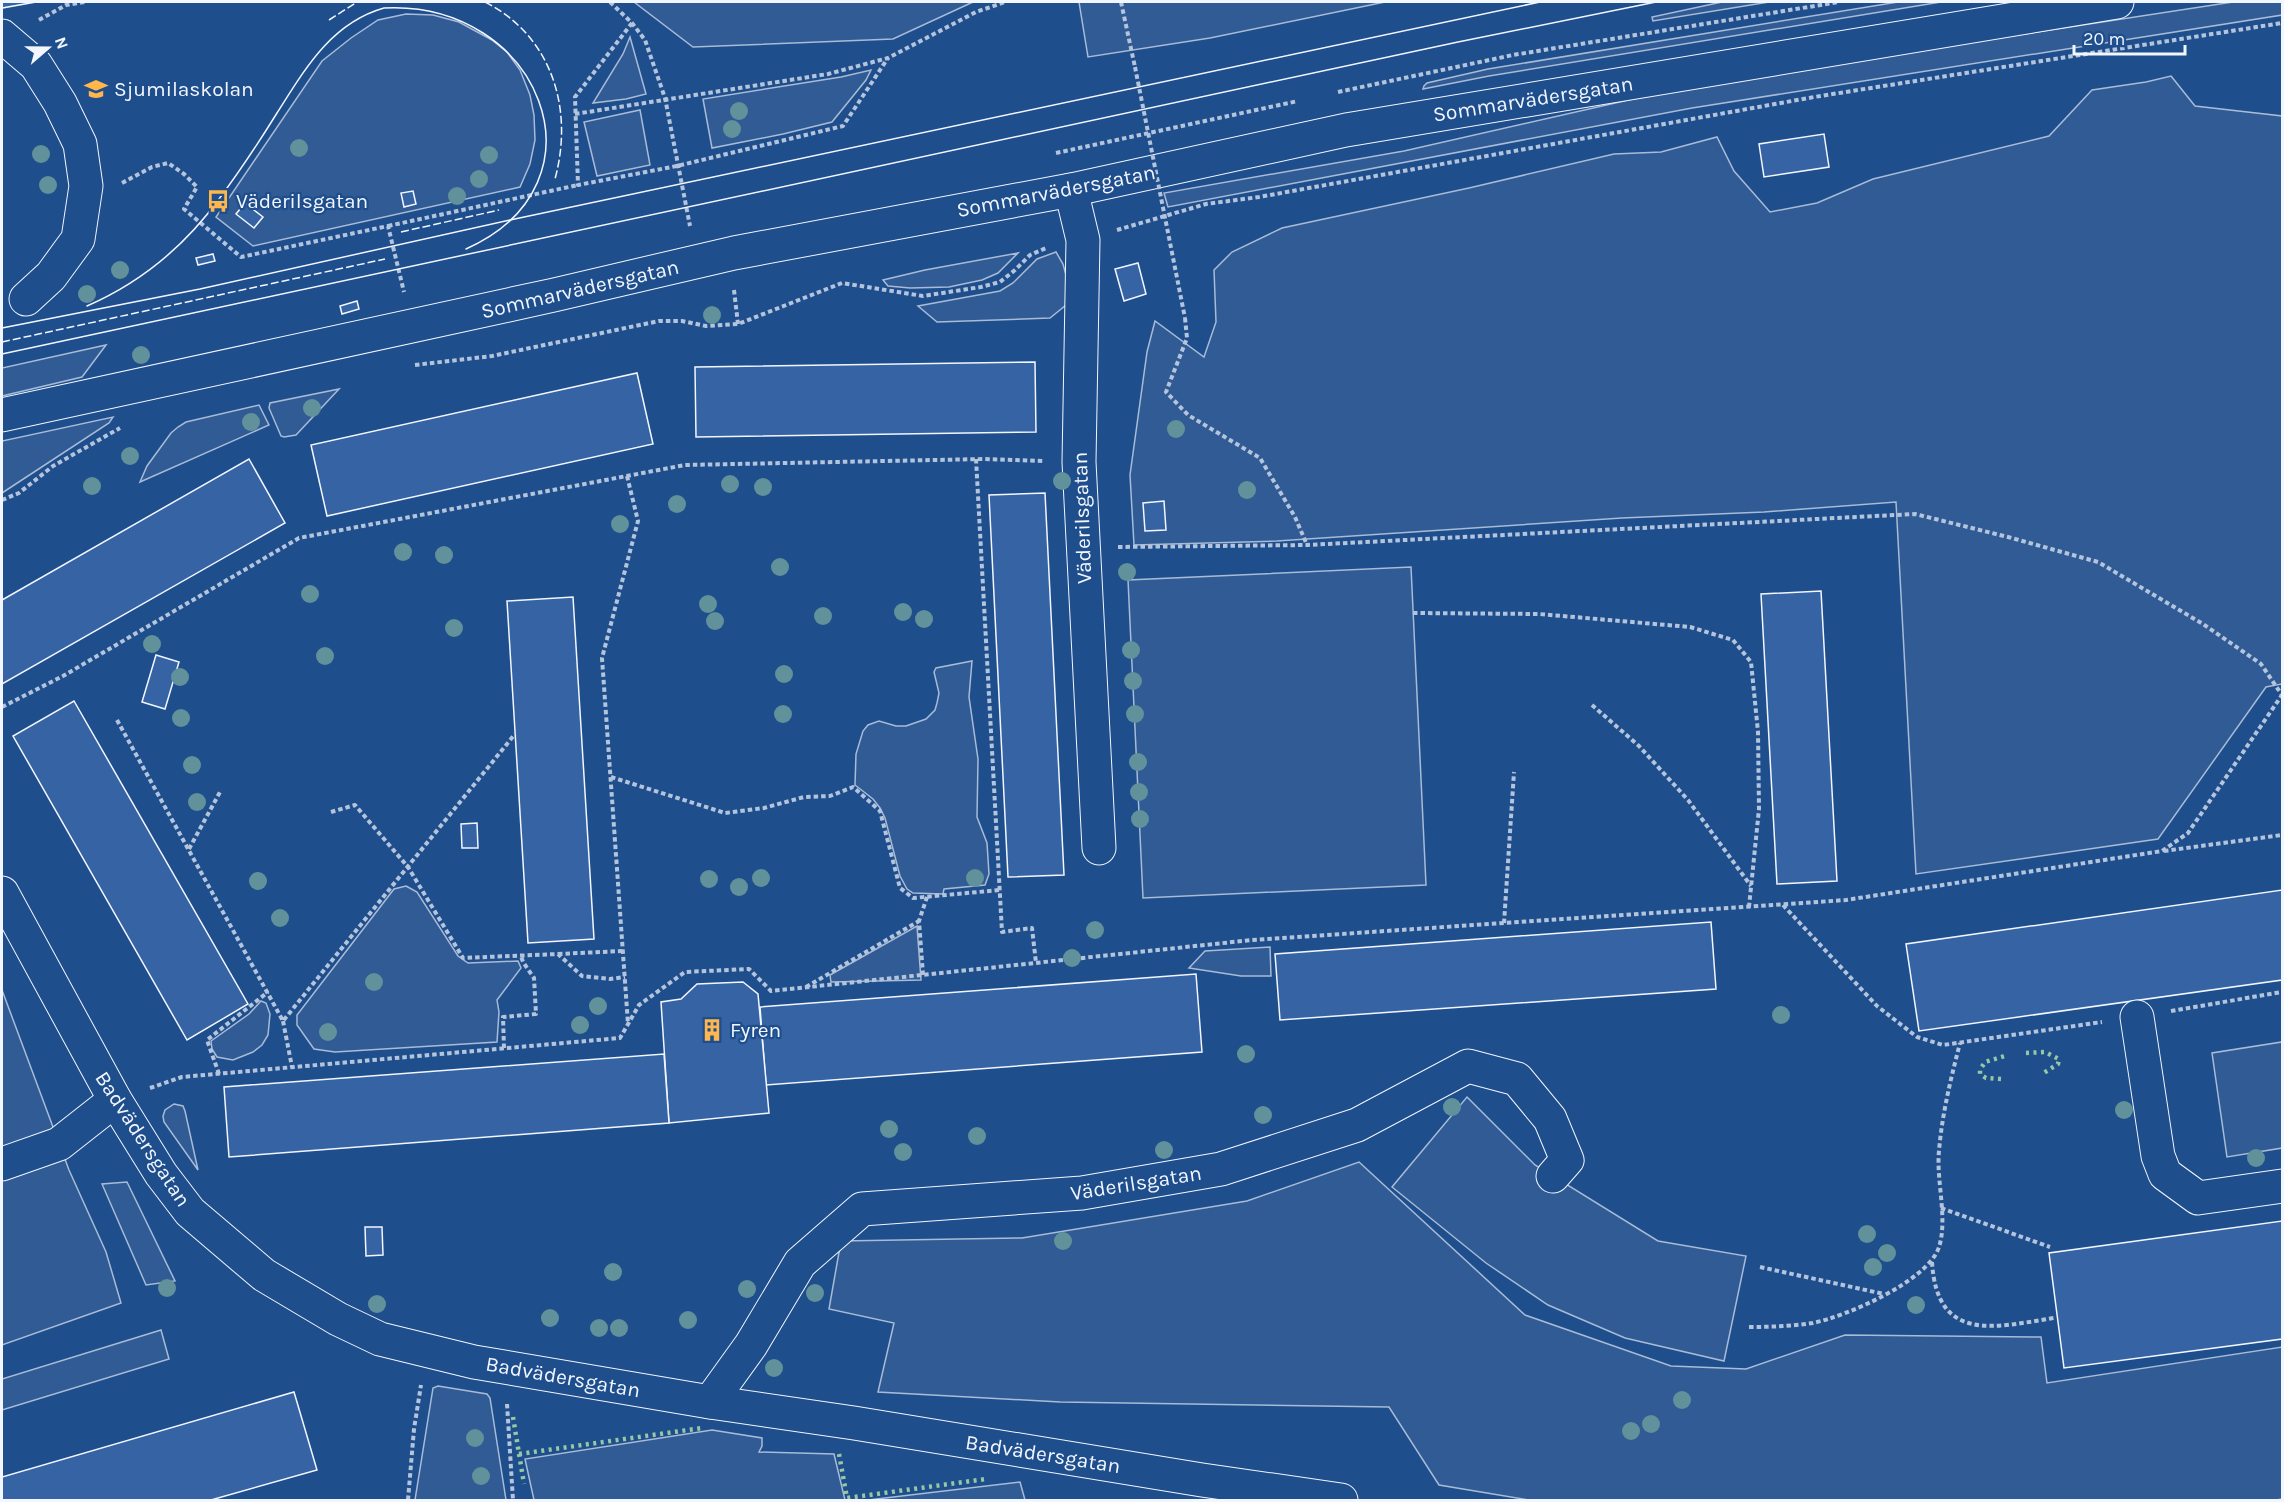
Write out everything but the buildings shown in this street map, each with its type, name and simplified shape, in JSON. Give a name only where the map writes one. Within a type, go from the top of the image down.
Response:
[{"type":"street","name":"Sommarvädersgatan","points":[[2,415],[734,254],[1071,190],[1346,130],[2117,2]]},
{"type":"street","points":[[4,37],[36,65],[60,103],[80,144],[86,186],[78,239],[51,276],[26,299]]},
{"type":"street","name":"Väderilsgatan","points":[[1071,190],[1083,240],[1078,462],[1099,848]]},
{"type":"street","name":"Badvädersgatan","points":[[2,893],[116,1101],[161,1174],[190,1212],[264,1275],[338,1319],[380,1339],[474,1362],[710,1402],[1341,1500]]},
{"type":"street","points":[[2137,1017],[2158,1156],[2165,1174],[2198,1197],[2283,1186]]},
{"type":"street","name":"Väderilsgatan","points":[[710,1402],[751,1345],[800,1263],[862,1209],[1082,1193],[1221,1169],[1357,1125],[1468,1066],[1516,1079],[1550,1119],[1567,1160],[1553,1176]]},
{"type":"street","points":[[2,1164],[59,1144],[116,1101]]},
{"type":"path","points":[[4,37],[66,5],[85,2]]},
{"type":"path","points":[[610,2],[633,23],[645,40],[665,98],[689,227],[698,224]]},
{"type":"path","points":[[575,114],[828,74],[888,58],[976,12],[1005,2]]},
{"type":"path","points":[[1120,2],[1185,318],[1187,338],[1166,392],[1188,415],[1260,458],[1295,517],[1306,545]]},
{"type":"path","points":[[578,185],[576,97],[633,23]]},
{"type":"path","points":[[409,365],[492,356],[659,321],[682,321],[706,326],[738,324],[842,283],[923,296],[981,287],[1000,282],[1030,255],[1052,246],[1083,240],[1206,204],[1259,197],[1814,97],[2283,23]]},
{"type":"path","points":[[86,186],[110,189],[152,167],[168,163],[197,187],[184,209],[242,257],[677,166],[843,126],[888,58]]},
{"type":"path","points":[[388,226],[403,292],[415,290]]},
{"type":"path","points":[[447,318],[458,360]]},
{"type":"path","points":[[2,500],[19,493],[52,466],[130,424]]},
{"type":"path","points":[[2,706],[63,676],[299,538],[685,465],[976,459],[1078,462]]},
{"type":"path","points":[[976,459],[1002,932],[1032,928],[1036,963]]},
{"type":"path","points":[[627,476],[638,521],[602,658],[628,1024]]},
{"type":"path","points":[[1082,548],[1306,545],[1915,514],[2098,562],[2203,624],[2261,664],[2282,695],[2188,833],[2162,851]]},
{"type":"path","points":[[1413,613],[1539,614],[1690,627],[1733,640],[1751,662],[1758,732],[1759,809],[1749,907]]},
{"type":"path","points":[[1592,705],[1639,746],[1688,800],[1751,886]]},
{"type":"path","points":[[117,720],[284,1021],[292,1067]]},
{"type":"path","points":[[284,1021],[515,734]]},
{"type":"path","points":[[1504,923],[1514,772]]},
{"type":"path","points":[[610,777],[726,813],[764,808],[804,797],[830,796],[853,787],[880,811],[900,888],[914,898],[1000,890]]},
{"type":"path","points":[[189,850],[220,792]]},
{"type":"path","points":[[331,812],[355,806],[408,867],[464,958],[623,951]]},
{"type":"path","points":[[116,1101],[182,1077],[620,1038],[639,1005],[685,972],[749,969],[771,992],[1252,940],[1846,900],[2162,851],[2283,835]]},
{"type":"path","points":[[923,975],[919,921],[927,897]]},
{"type":"path","points":[[1782,904],[1877,1006],[1917,1037],[1942,1045],[2137,1017],[2283,992]]},
{"type":"path","points":[[804,988],[919,921]]},
{"type":"path","points":[[558,954],[582,976],[610,980],[625,977]]},
{"type":"path","points":[[504,1048],[503,1017],[536,1014],[534,978],[521,956]]},
{"type":"path","points":[[219,1074],[207,1040],[268,992]]},
{"type":"path","points":[[1749,1327],[1782,1327],[1815,1322],[1854,1311],[1914,1277],[1932,1262],[1940,1245],[1938,1152],[1947,1094],[1960,1043]]},
{"type":"path","points":[[1941,1208],[2050,1247]]},
{"type":"path","points":[[1932,1262],[1934,1283],[1940,1300],[1959,1320],[1977,1327],[1989,1327],[2054,1318]]},
{"type":"path","points":[[1760,1268],[1884,1294]]},
{"type":"path","points":[[408,1500],[414,1429],[422,1377]]},
{"type":"path","points":[[507,1403],[513,1500]]},
{"type":"shaded area","points":[[634,2],[973,2],[893,39],[693,47]]},
{"type":"shaded area","points":[[1079,2],[1385,2],[1210,38],[1088,57]]},
{"type":"shaded area","points":[[1722,2],[1769,2],[1653,21],[1652,17]]},
{"type":"shaded area","points":[[1898,2],[1941,2],[1489,76],[1423,89],[1427,83],[1488,69]]},
{"type":"shaded area","points":[[2233,2],[2282,2],[2282,15],[1692,108],[1168,207],[1164,193],[1404,151],[1655,94],[1835,63]]},
{"type":"shaded area","points":[[406,14],[433,15],[459,22],[492,40],[507,52],[520,70],[530,95],[535,140],[530,164],[520,187],[253,246],[216,217],[322,61],[378,20]]},
{"type":"shaded area","points":[[630,37],[646,94],[593,103],[623,54]]},
{"type":"shaded area","points":[[871,70],[866,80],[832,122],[712,148],[703,99]]},
{"type":"shaded area","points":[[2171,76],[2195,106],[2282,116],[2282,684],[2266,687],[2158,839],[1916,874],[1896,502],[1277,541],[1134,545],[1130,475],[1147,352],[1155,321],[1204,357],[1216,322],[1214,270],[1232,252],[1282,228],[1614,154],[1661,152],[1717,137],[1734,171],[1770,212],[1817,203],[1873,179],[2049,136],[2092,90]]},
{"type":"shaded area","points":[[640,110],[650,165],[597,176],[584,122]]},
{"type":"shaded area","points":[[1056,252],[1063,264],[1071,301],[1050,318],[937,322],[918,306],[1000,291],[1013,283],[1037,259]]},
{"type":"shaded area","points":[[1018,253],[998,273],[982,280],[949,287],[888,286],[883,280],[925,270]]},
{"type":"shaded area","points":[[106,345],[82,377],[2,396],[2,368]]},
{"type":"shaded area","points":[[339,389],[296,435],[281,436],[269,408],[270,403]]},
{"type":"shaded area","points":[[259,405],[269,425],[140,482],[147,466],[178,427],[186,422]]},
{"type":"shaded area","points":[[113,417],[109,423],[2,493],[2,441]]},
{"type":"shaded area","points":[[1411,567],[1426,885],[1143,898],[1128,580]]},
{"type":"shaded area","points":[[972,661],[969,697],[978,759],[977,817],[987,843],[989,874],[985,885],[944,889],[943,894],[913,893],[907,889],[900,876],[885,818],[880,808],[873,799],[855,785],[856,754],[863,731],[868,725],[879,721],[896,726],[906,726],[926,719],[935,710],[939,693],[934,672],[936,668]]},
{"type":"shaded area","points":[[406,886],[417,892],[458,956],[468,963],[518,961],[521,968],[497,1000],[499,1012],[497,1042],[335,1052],[314,1049],[297,1025],[297,1015],[394,889]]},
{"type":"shaded area","points":[[917,926],[921,980],[831,982],[830,975]]},
{"type":"shaded area","points":[[1270,947],[1271,976],[1241,976],[1189,968],[1205,951]]},
{"type":"shaded area","points":[[2,990],[69,1170],[106,1252],[121,1303],[2,1345]]},
{"type":"shaded area","points":[[261,1001],[266,1003],[270,1014],[268,1035],[262,1045],[253,1052],[233,1060],[217,1057],[212,1049],[211,1041],[249,1014]]},
{"type":"shaded area","points":[[2282,1042],[2282,1148],[2227,1157],[2212,1053]]},
{"type":"shaded area","points":[[1467,1097],[1535,1165],[1658,1241],[1746,1256],[1724,1361],[1625,1338],[1548,1305],[1486,1263],[1392,1187]]},
{"type":"shaded area","points":[[174,1104],[183,1106],[185,1111],[198,1170],[164,1122],[165,1110]]},
{"type":"shaded area","points":[[1359,1162],[1525,1315],[1671,1366],[1746,1369],[1845,1335],[2041,1337],[2047,1383],[2282,1347],[2282,1499],[1529,1500],[1439,1485],[1389,1407],[1060,1402],[878,1392],[894,1323],[829,1309],[841,1241],[1022,1238],[1247,1201]]},
{"type":"shaded area","points":[[127,1182],[175,1281],[146,1285],[102,1184]]},
{"type":"shaded area","points":[[161,1330],[169,1359],[2,1410],[2,1379]]},
{"type":"shaded area","points":[[438,1386],[487,1394],[490,1398],[506,1500],[415,1500],[433,1388]]},
{"type":"shaded area","points":[[712,1430],[762,1438],[759,1452],[834,1454],[845,1500],[534,1500],[525,1459]]},
{"type":"shaded area","points":[[1020,1482],[1025,1500],[868,1500]]},
{"type":"tram line","points":[[2,328],[200,289],[510,220],[1540,2]]},
{"type":"tram line","points":[[2,354],[1458,42],[1656,2]]},
{"type":"tram line","points":[[87,306],[144,274],[191,233],[234,178],[298,80],[321,50],[349,25],[365,15],[384,8],[438,13],[483,33],[517,63],[539,101],[546,142],[537,182],[511,219],[466,249]]},
{"type":"hedge","points":[[2026,1053],[2045,1052],[2059,1059],[2058,1064],[2042,1074]]},
{"type":"hedge","points":[[2001,1079],[1986,1078],[1980,1074],[1980,1070],[1985,1062],[2008,1055]]},
{"type":"hedge","points":[[513,1417],[524,1484]]},
{"type":"hedge","points":[[519,1454],[702,1428]]},
{"type":"hedge","points":[[839,1454],[847,1498],[986,1479]]},
{"type":"fence","points":[[329,20],[357,2]]},
{"type":"fence","points":[[485,2],[508,16],[527,34],[542,54],[552,77],[559,101],[562,127],[555,179]]},
{"type":"fence","points":[[401,232],[499,210]]},
{"type":"fence","points":[[2,342],[385,259]]},
{"type":"place","name":"Sjumilaskolan","points":[[96,89]]},
{"type":"place","name":"Väderilsgatan","points":[[218,201]]},
{"type":"place","name":"Fyren","points":[[712,1030]]}]
